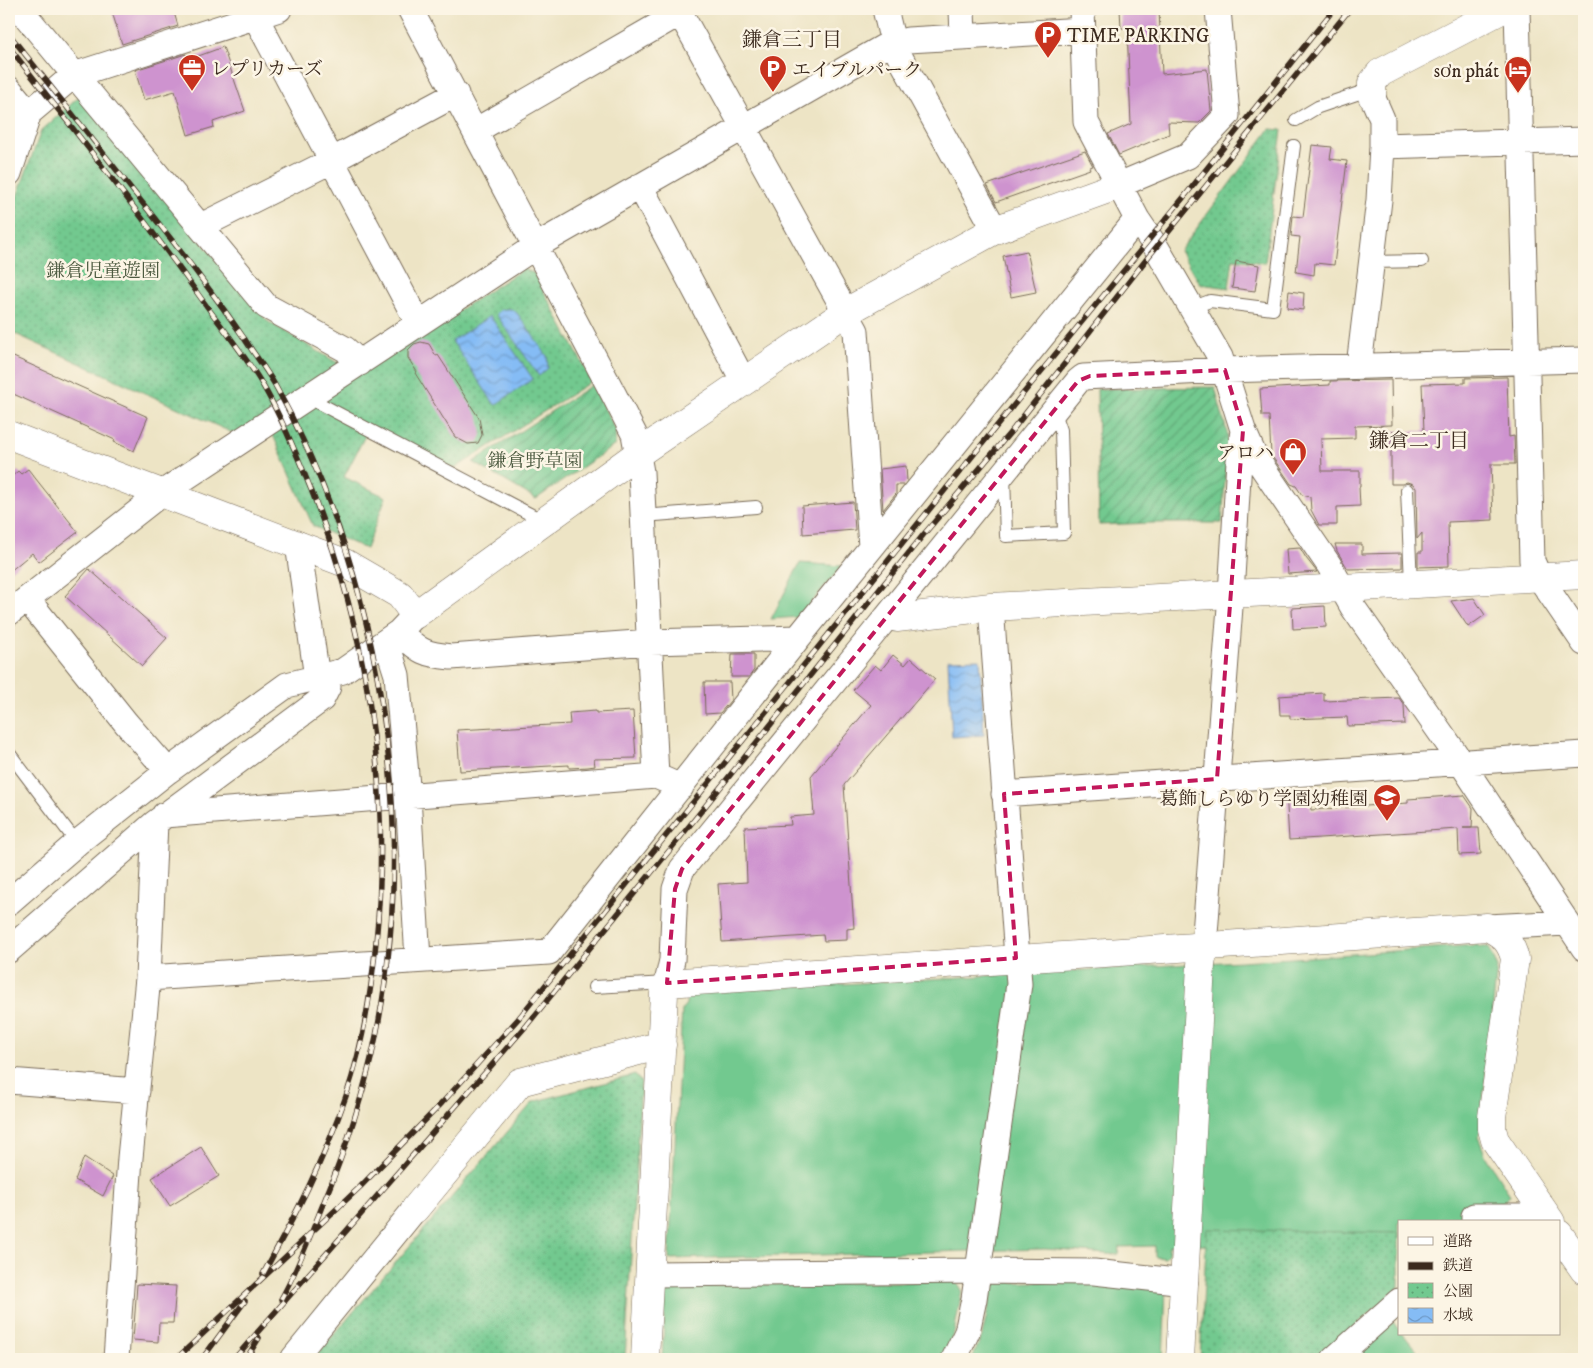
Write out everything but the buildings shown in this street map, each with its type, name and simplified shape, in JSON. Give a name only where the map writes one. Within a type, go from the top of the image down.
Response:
[{"type":"street","points":[[20,9],[266,306],[345,349],[360,364]]},
{"type":"street","points":[[9,173],[29,113],[74,74],[279,9]]},
{"type":"street","points":[[410,9],[634,434],[638,453],[643,516],[656,776]]},
{"type":"street","points":[[885,9],[894,43],[995,230]]},
{"type":"street","points":[[962,9],[963,36]]},
{"type":"street","points":[[9,902],[77,843],[168,771],[287,685],[343,671],[543,521],[638,453],[846,312],[995,230],[1119,185],[1188,156],[1227,115],[1218,9]]},
{"type":"street","points":[[1359,366],[1379,200],[1382,146],[1382,118],[1371,92],[1372,83],[1380,73],[1503,9]]},
{"type":"street","points":[[1517,9],[1532,561],[1539,577],[1584,643]]},
{"type":"street","points":[[475,131],[679,11],[856,331],[871,547]]},
{"type":"street","points":[[255,16],[418,323]]},
{"type":"street","points":[[168,771],[126,722],[18,606],[162,493],[536,246],[882,48],[908,40],[963,36],[1082,20],[1086,122],[1137,219],[1156,247],[1220,358],[1243,430],[1254,456],[1329,565],[1352,606],[1461,762],[1584,948]]},
{"type":"street","points":[[9,90],[29,113]]},
{"type":"street","points":[[201,226],[331,161],[456,94]]},
{"type":"street","points":[[1382,146],[1584,140]]},
{"type":"street","points":[[640,186],[744,382]]},
{"type":"street","points":[[148,978],[549,952],[798,638],[1137,219]]},
{"type":"street","points":[[645,1359],[664,994],[672,960],[675,889],[682,870],[892,618],[1004,472],[1078,381],[1083,377],[1225,370],[1584,360]]},
{"type":"street","points":[[1180,1359],[1202,965],[1231,594],[1239,461],[1243,430]]},
{"type":"street","points":[[9,435],[345,563],[400,596],[399,630],[390,653],[397,675],[408,797],[418,959]]},
{"type":"street","points":[[9,950],[159,819],[322,699],[328,687],[321,676],[298,544]]},
{"type":"street","points":[[892,618],[991,607],[1584,575]]},
{"type":"street","points":[[954,1359],[967,1332],[1019,984],[991,607]]},
{"type":"street","points":[[399,630],[415,647],[427,654],[451,657],[650,642],[798,638]]},
{"type":"street","points":[[1004,794],[1584,754]]},
{"type":"street","points":[[159,819],[656,776],[681,787]]},
{"type":"street","points":[[116,1359],[130,1158],[148,978],[159,819]]},
{"type":"street","points":[[667,983],[1016,958],[1567,923]]},
{"type":"street","points":[[1487,927],[1504,936],[1513,951],[1515,960],[1492,1117],[1492,1130],[1500,1148],[1549,1220]]},
{"type":"street","points":[[293,1359],[520,1082],[662,1044]]},
{"type":"street","points":[[9,1081],[137,1091]]},
{"type":"street","points":[[1474,1220],[1474,1216],[1513,1220]]},
{"type":"street","points":[[1560,1236],[1584,1270]]},
{"type":"street","points":[[649,1274],[977,1271],[1094,1272],[1184,1282]]},
{"type":"street","points":[[1334,1359],[1398,1302]]},
{"type":"lane","points":[[1296,120],[1318,107],[1371,92]]},
{"type":"lane","points":[[1191,308],[1210,301],[1273,309],[1294,146]]},
{"type":"lane","points":[[1372,262],[1422,261]]},
{"type":"lane","points":[[308,397],[543,521]]},
{"type":"lane","points":[[1004,472],[1006,536],[1064,533],[1061,430],[1054,410]]},
{"type":"lane","points":[[1407,490],[1410,584]]},
{"type":"lane","points":[[643,516],[756,507]]},
{"type":"lane","points":[[9,753],[77,843]]},
{"type":"lane","points":[[594,987],[667,983]]},
{"type":"highlighted area","points":[[1225,370],[1243,430],[1217,779],[1004,794],[1016,958],[667,983],[675,889],[682,869],[1078,381],[1090,376]]},
{"type":"green space","name":"鎌倉児童遊園","points":[[80,96],[267,321],[358,375],[523,269],[534,273],[592,381],[454,469],[370,426],[344,477],[386,497],[366,549],[313,526],[265,417],[235,434],[9,331],[9,218],[41,131]]},
{"type":"green space","points":[[1270,129],[1282,130],[1265,263],[1233,259],[1229,288],[1200,284],[1180,251]]},
{"type":"green space","name":"鎌倉野草園","points":[[592,385],[616,430],[615,445],[536,499],[473,462]]},
{"type":"green space","points":[[1215,387],[1228,436],[1222,523],[1099,525],[1097,389]]},
{"type":"green space","points":[[800,563],[842,566],[799,617],[771,619]]},
{"type":"green space","points":[[1477,945],[1489,947],[1497,966],[1479,1139],[1486,1157],[1510,1195],[1503,1203],[1477,1220],[1398,1220],[1398,1240],[1169,1246],[1168,1254],[1165,1258],[1155,1257],[1155,1246],[1120,1247],[1119,1255],[1045,1249],[669,1259],[682,1009],[686,1004],[687,993],[1310,957]]},
{"type":"green space","points":[[635,1075],[641,1082],[625,1359],[313,1359],[533,1102]]},
{"type":"green space","points":[[1207,1229],[1398,1233],[1398,1288],[1318,1359],[1200,1359]]},
{"type":"green space","points":[[951,1281],[959,1285],[962,1290],[954,1333],[941,1359],[662,1359],[666,1289],[671,1286]]},
{"type":"green space","points":[[1075,1281],[1166,1289],[1163,1359],[972,1359],[982,1336],[994,1283]]},
{"type":"green space","points":[[1393,1322],[1398,1329],[1398,1336],[1405,1336],[1422,1357],[1419,1359],[1352,1359]]},
{"type":"water","points":[[506,309],[511,309],[517,313],[547,356],[548,368],[539,376],[496,314]]},
{"type":"water","points":[[490,316],[533,379],[495,405],[452,341]]},
{"type":"water","points":[[980,659],[984,735],[952,737],[948,660]]},
{"type":"railway","points":[[176,1359],[360,1187],[442,1103],[518,1019],[1334,9]]},
{"type":"railway","points":[[234,1359],[527,1025],[924,534],[1014,428],[1149,256],[1350,9]]},
{"type":"railway","points":[[9,34],[188,260],[233,322],[275,385],[312,459],[342,537],[365,618],[381,702],[391,786],[393,870],[388,954],[376,1036],[353,1124],[338,1167],[307,1243],[281,1299]]},
{"type":"railway","points":[[9,47],[156,236],[241,352],[262,384],[289,437],[325,526],[358,642],[377,761],[380,821],[380,882],[372,981],[362,1039],[338,1119],[309,1186],[263,1274]]},
{"type":"railway","points":[[202,1359],[245,1301]]},
{"type":"railway","points":[[246,1359],[259,1338]]},
{"type":"place","name":"TIME PARKING","points":[[1048,59]]},
{"type":"place","name":"レプリカーズ","points":[[192,92]]},
{"type":"place","name":"エイブルパーク","points":[[773,93]]},
{"type":"place","name":"sơn phát","points":[[1518,94]]},
{"type":"place","name":"アロハ","points":[[1293,476]]},
{"type":"place","name":"葛飾しらゆり学園幼稚園","points":[[1387,822]]},
{"type":"district","name":"鎌倉三丁目","points":[[792,39]]},
{"type":"district","name":"鎌倉二丁目","points":[[1419,440]]}]
